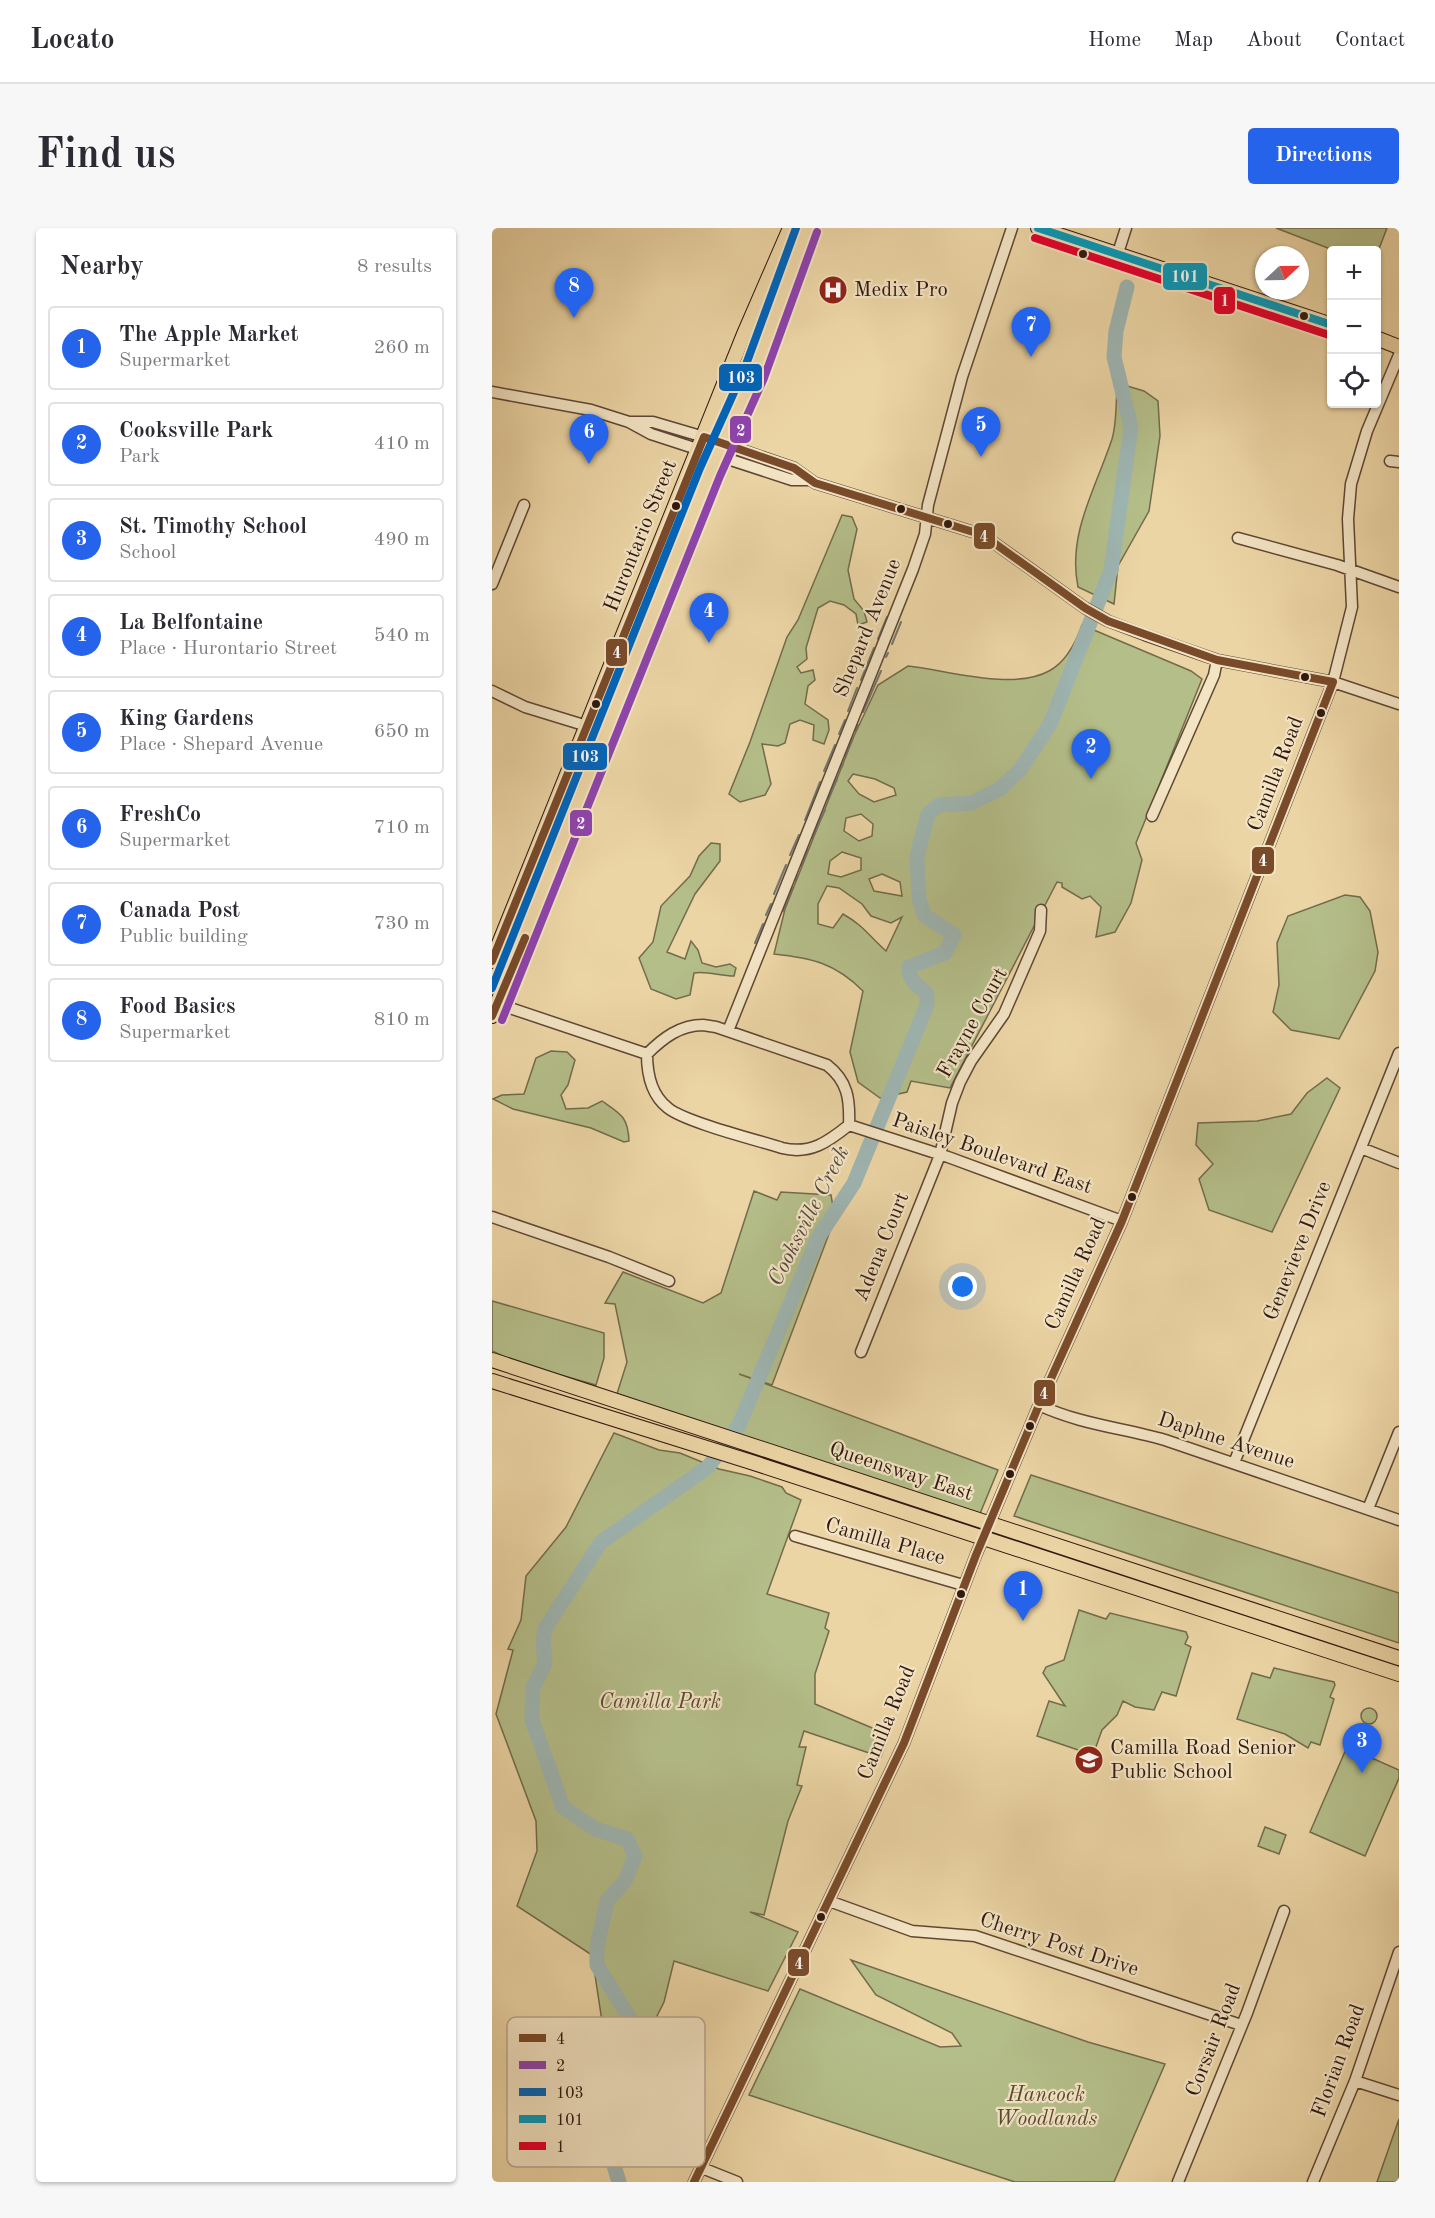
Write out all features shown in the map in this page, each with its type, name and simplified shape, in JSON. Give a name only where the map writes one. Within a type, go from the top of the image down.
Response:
[{"type":"main road","name":"Hurontario Street","points":[[492,961],[790,228]]},
{"type":"main road","name":"Hurontario Street","points":[[494,1007],[720,449],[754,374],[807,228]]},
{"type":"main road","points":[[1038,228],[1327,323]]},
{"type":"main road","points":[[1381,340],[1399,347]]},
{"type":"main road","name":"Queensway East","points":[[492,1360],[1399,1658]]},
{"type":"main road","name":"Queensway East","points":[[492,1381],[711,1449],[1399,1674]]},
{"type":"street","name":"Shepard Avenue","points":[[728,1031],[902,600],[925,534],[927,516],[962,377],[1012,228]]},
{"type":"street","points":[[1118,254],[1126,228]]},
{"type":"street","name":"Camilla Road","points":[[705,2162],[904,1743],[983,1537],[1039,1405],[1122,1221],[1333,682],[1352,607],[1353,572],[1348,512],[1353,476],[1367,431],[1399,355]]},
{"type":"street","points":[[493,393],[591,410],[629,422],[653,422],[701,443],[794,468],[809,480],[983,535],[1101,617],[1216,660],[1296,677],[1333,682],[1399,704]]},
{"type":"street","points":[[492,584],[524,505]]},
{"type":"street","points":[[1238,537],[1399,587]]},
{"type":"street","points":[[1296,677],[1320,676],[1328,670],[1347,631]]},
{"type":"street","points":[[1152,816],[1214,675],[1216,660]]},
{"type":"street","points":[[492,691],[525,707],[587,726]]},
{"type":"street","name":"Frayne Court","points":[[940,1155],[952,1103],[960,1082],[1004,1014],[1040,931],[1041,910]]},
{"type":"street","points":[[494,1007],[647,1054]]},
{"type":"street","points":[[703,1025],[728,1031],[816,1060],[837,1073],[846,1086],[853,1127],[825,1143],[800,1151],[677,1114],[668,1109],[655,1092],[647,1070],[647,1054],[672,1033],[685,1027],[703,1025]]},
{"type":"street","name":"Genevieve Drive","points":[[1234,1463],[1399,1053]]},
{"type":"street","name":"Paisley Boulevard East","points":[[853,1127],[940,1155],[1122,1221]]},
{"type":"street","points":[[1360,1148],[1399,1164]]},
{"type":"street","name":"Adena Court","points":[[861,1352],[940,1155]]},
{"type":"street","points":[[492,1217],[609,1257],[669,1281]]},
{"type":"street","name":"Daphne Avenue","points":[[1039,1405],[1094,1424],[1130,1430],[1234,1463],[1399,1520]]},
{"type":"street","points":[[1368,1509],[1399,1432]]},
{"type":"street","name":"Camilla Place","points":[[795,1536],[963,1585]]},
{"type":"street","name":"Cherry Post Drive","points":[[829,1901],[912,1931],[975,1936],[1241,2025]]},
{"type":"street","name":"Corsair Road","points":[[1178,2182],[1284,1911]]},
{"type":"street","name":"Florian Road","points":[[1313,2182],[1355,2081],[1399,1953]]},
{"type":"street","points":[[1355,2081],[1399,2095]]},
{"type":"street","points":[[702,2168],[737,2182]]},
{"type":"street","name":"Camilla Road","points":[[694,2182],[702,2168]]},
{"type":"green space","points":[[1276,228],[1387,228],[1380,246],[1327,248]]},
{"type":"green space","points":[[1117,383],[1144,391],[1158,401],[1160,436],[1149,511],[1118,566],[1114,604],[1078,587],[1076,548],[1085,512],[1114,432]]},
{"type":"green space","points":[[842,515],[852,517],[857,529],[848,570],[854,599],[864,611],[867,622],[858,625],[856,614],[844,605],[830,601],[818,608],[806,648],[807,659],[797,667],[801,673],[813,670],[815,680],[808,686],[805,704],[828,720],[829,730],[824,744],[813,740],[814,725],[800,720],[790,724],[785,743],[778,746],[762,744],[771,784],[765,795],[740,802],[729,794],[787,637],[798,620]]},
{"type":"green space","points":[[1082,625],[1191,671],[1202,679],[1136,843],[1142,860],[1131,903],[1115,932],[1096,937],[1101,907],[1090,896],[1082,899],[1062,887],[1062,883],[1057,882],[950,1088],[911,1081],[907,1092],[880,1098],[858,1082],[850,1052],[863,991],[833,968],[811,960],[774,954],[785,909],[854,736],[878,685],[908,666],[979,678],[1034,677],[1049,671],[1060,662],[1070,651]],"holes":[[[853,774],[875,779],[894,788],[896,795],[874,802],[859,794],[848,781]],[[861,814],[873,824],[872,836],[859,841],[844,831],[846,818]],[[842,852],[861,858],[861,870],[841,877],[828,874],[830,861]],[[882,874],[900,882],[902,896],[874,891],[869,879]],[[827,886],[839,888],[862,904],[871,916],[891,923],[902,917],[886,951],[861,927],[843,914],[833,928],[818,924],[818,904]]]},
{"type":"green space","points":[[711,843],[720,844],[720,861],[695,894],[667,952],[685,959],[691,941],[698,950],[702,963],[716,967],[730,964],[736,968],[734,976],[694,973],[690,995],[676,999],[651,989],[639,958],[653,942],[661,906],[690,876],[699,856]]},
{"type":"green space","points":[[1345,895],[1360,897],[1370,911],[1378,952],[1375,971],[1339,1039],[1291,1030],[1273,1012],[1279,985],[1277,943],[1288,916]]},
{"type":"green space","points":[[551,1051],[567,1052],[575,1060],[568,1085],[561,1095],[566,1109],[588,1108],[602,1101],[614,1109],[625,1121],[629,1141],[624,1142],[591,1128],[513,1109],[493,1099],[502,1095],[524,1094],[536,1058]]},
{"type":"green space","points":[[1327,1078],[1340,1088],[1272,1232],[1209,1210],[1199,1179],[1213,1164],[1196,1145],[1198,1123],[1257,1121],[1291,1114],[1307,1093]]},
{"type":"green space","points":[[754,1191],[777,1200],[781,1192],[831,1195],[835,1218],[772,1385],[739,1374],[998,1470],[979,1516],[616,1397],[627,1362],[615,1304],[605,1303],[623,1272],[703,1303],[721,1293]]},
{"type":"green space","points":[[492,1301],[604,1333],[604,1358],[596,1385],[521,1364],[492,1351]]},
{"type":"green space","name":"Camilla Park","points":[[614,1433],[659,1450],[680,1453],[719,1469],[782,1487],[786,1493],[801,1500],[767,1594],[829,1613],[825,1628],[829,1631],[815,1674],[815,1704],[889,1735],[881,1757],[804,1731],[799,1747],[806,1747],[797,1785],[802,1786],[788,1821],[764,1915],[750,1912],[798,1932],[768,1991],[674,1961],[664,2002],[656,2017],[601,2017],[592,1955],[517,1906],[537,1851],[536,1821],[496,1714],[513,1650],[508,1649],[521,1620],[526,1576],[566,1527]]},
{"type":"green space","points":[[1031,1475],[1399,1593],[1399,1643],[1014,1516]]},
{"type":"green space","points":[[1079,1610],[1106,1619],[1110,1613],[1186,1632],[1188,1637],[1185,1644],[1191,1647],[1176,1696],[1162,1692],[1154,1710],[1135,1707],[1123,1701],[1117,1715],[1102,1730],[1093,1755],[1037,1736],[1049,1701],[1065,1706],[1043,1673],[1046,1667],[1064,1660]]},
{"type":"green space","points":[[1274,1668],[1334,1682],[1330,1697],[1334,1699],[1320,1745],[1311,1742],[1308,1748],[1285,1734],[1237,1719],[1252,1673],[1270,1678]]},
{"type":"green space","points":[[1369,1708],[1377,1716],[1369,1724],[1361,1716]]},
{"type":"green space","points":[[1347,1747],[1399,1770],[1399,1778],[1365,1856],[1310,1832]]},
{"type":"green space","points":[[1265,1827],[1286,1835],[1279,1854],[1258,1846]]},
{"type":"green space","name":"Hancock Woodlands","points":[[851,1960],[1088,2042],[1165,2064],[1114,2182],[1015,2182],[749,2095],[800,1989],[940,2047],[961,2046],[952,2033],[876,1995]]},
{"type":"green space","points":[[1399,2119],[1399,2182],[1377,2182]]},
{"type":"waterway","name":"Cooksville Creek","points":[[629,2017],[597,1965],[597,1947],[607,1901],[625,1881],[635,1856],[627,1839],[595,1829],[563,1807],[532,1720],[533,1687],[545,1664],[543,1640],[546,1627],[601,1542],[708,1467],[739,1425],[818,1238],[854,1183],[927,1005],[927,994],[912,979],[909,967],[945,953],[954,935],[924,915],[919,898],[917,856],[928,814],[939,805],[972,803],[1001,788],[1020,770],[1050,724],[1111,570],[1131,427],[1114,357],[1116,331],[1127,287]]},
{"type":"waterway","points":[[878,639],[887,617]]},
{"type":"waterway","points":[[892,644],[901,622]]},
{"type":"waterway","points":[[861,680],[874,648]]},
{"type":"waterway","points":[[886,657],[888,653]]},
{"type":"waterway","points":[[863,712],[881,671]]},
{"type":"waterway","points":[[848,711],[857,688]]},
{"type":"waterway","points":[[839,734],[845,720]]},
{"type":"waterway","points":[[855,731],[858,725]]},
{"type":"waterway","points":[[846,755],[852,739]]},
{"type":"waterway","points":[[824,771],[835,745]]},
{"type":"waterway","points":[[841,768],[843,764]]},
{"type":"waterway","points":[[828,799],[837,779]]},
{"type":"waterway","points":[[805,820],[820,782]]},
{"type":"waterway","points":[[812,838],[825,810]]},
{"type":"waterway","points":[[790,855],[799,835]]},
{"type":"waterway","points":[[801,866],[808,849]]},
{"type":"waterway","points":[[774,894],[786,865]]},
{"type":"waterway","points":[[795,880],[797,876]]},
{"type":"waterway","points":[[783,911],[792,888]]},
{"type":"waterway","points":[[766,915],[771,904]]},
{"type":"waterway","points":[[755,943],[763,924]]},
{"type":"waterway","name":"Cooksville Creek","points":[[614,2167],[619,2182]]},
{"type":"transit line","name":"103","points":[[492,988],[700,468],[744,370],[796,228]]},
{"type":"transit line","name":"101","points":[[1038,228],[1327,323]]},
{"type":"transit line","name":"2","points":[[502,1020],[720,476],[764,378],[817,232]]},
{"type":"transit line","name":"1","points":[[1035,238],[1327,334]]},
{"type":"transit line","name":"4","points":[[492,961],[704,437],[794,468],[815,483],[983,535],[1085,608],[1108,621],[1217,660],[1333,682],[1122,1221],[1039,1405],[976,1555],[904,1743],[705,2159]]},
{"type":"transit line","name":"4","points":[[492,1016],[525,938]]},
{"type":"transit line","name":"4","points":[[694,2182],[701,2167]]},
{"type":"place","name":"Medix Pro","points":[[833,290]]},
{"type":"place","name":"Food Basics","points":[[574,318]]},
{"type":"place","name":"Canada Post","points":[[1031,357]]},
{"type":"place","name":"King Gardens","points":[[981,457]]},
{"type":"place","name":"FreshCo","points":[[589,464]]},
{"type":"place","name":"La Belfontaine","points":[[709,643]]},
{"type":"place","name":"Cooksville Park","points":[[1091,779]]},
{"type":"place","name":"The Apple Market","points":[[1023,1621]]},
{"type":"place","name":"Camilla Road Senior Public School","points":[[1089,1760]]},
{"type":"place","name":"St. Timothy School","points":[[1362,1773]]}]
